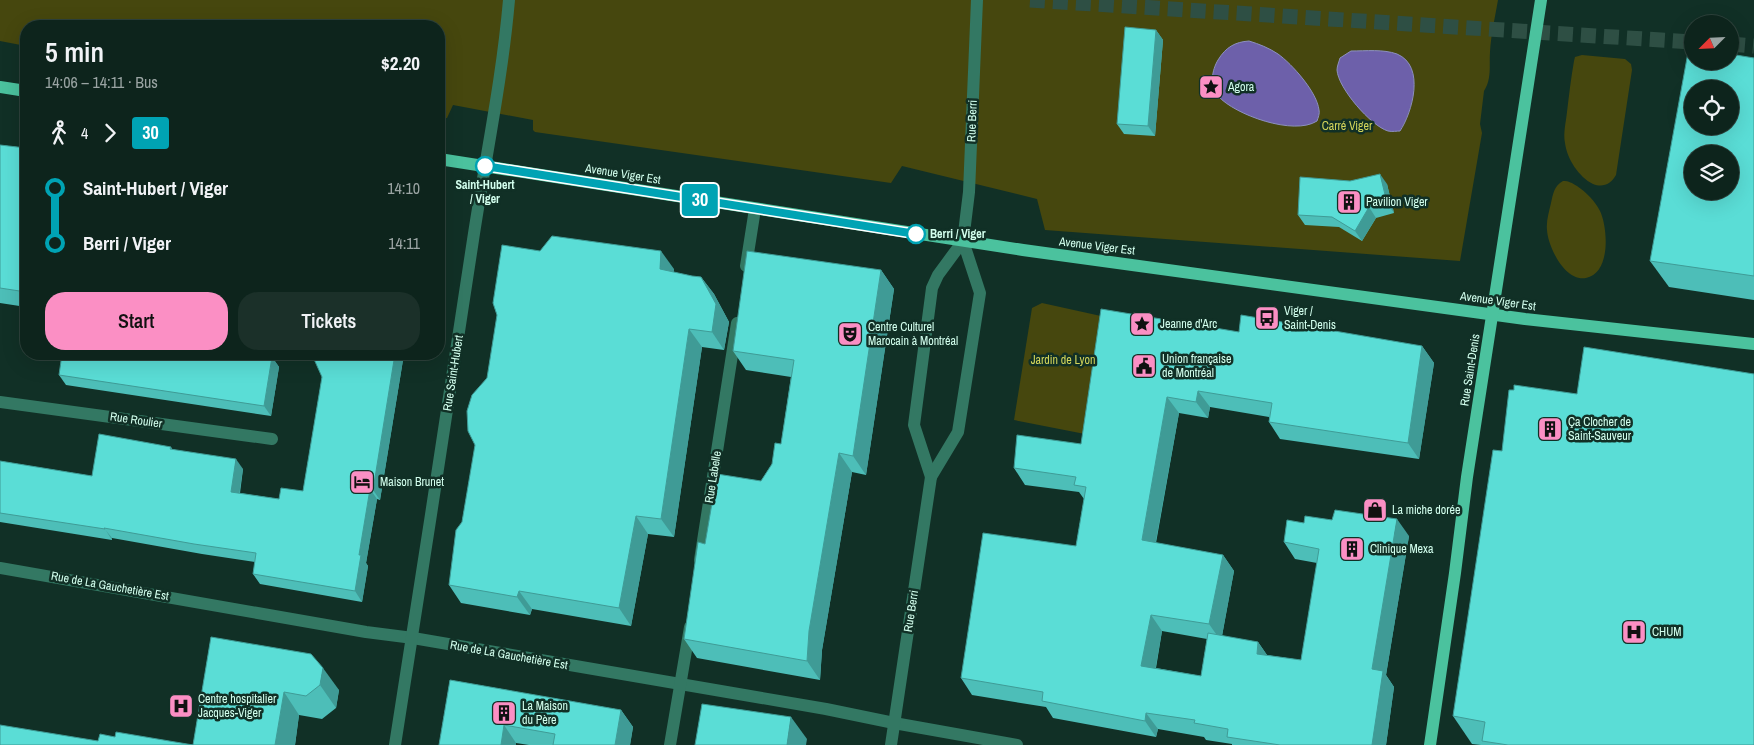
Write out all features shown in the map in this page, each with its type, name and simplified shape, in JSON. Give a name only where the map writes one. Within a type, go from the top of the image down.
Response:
[{"type":"main road","name":"Rue Saint-Denis","points":[[1430,745],[1466,484],[1541,0]]},
{"type":"main road","points":[[0,87],[20,90]]},
{"type":"main road","name":"Avenue Viger Est","points":[[445,160],[963,241],[1493,314],[1754,344]]},
{"type":"street","name":"Rue Saint-Hubert","points":[[395,745],[485,166],[494,119],[509,0]]},
{"type":"street","name":"Rue Berri","points":[[892,745],[931,477],[958,432],[980,293],[963,241],[969,192],[977,0]]},
{"type":"street","points":[[745,275],[755,209]]},
{"type":"street","name":"Rue Berri","points":[[931,477],[914,425],[932,288],[938,275],[963,241]]},
{"type":"street","name":"Rue Labelle","points":[[698,574],[739,312]]},
{"type":"street","name":"Rue Roulier","points":[[0,402],[272,439]]},
{"type":"street","name":"Rue de La Gauchetière Est","points":[[0,568],[366,632],[413,638],[680,685],[826,708],[894,723],[1017,745]]},
{"type":"street","points":[[670,745],[692,613]]},
{"type":"green space","name":"Carré Viger","points":[[0,0],[1498,0],[1491,39],[1489,77],[1484,91],[1480,124],[1482,133],[1460,261],[1045,230],[1037,199],[902,166],[891,183],[535,132],[533,130],[533,120],[453,105],[447,118],[445,118],[445,20],[20,20],[20,45],[0,41]]},
{"type":"green space","points":[[1582,55],[1625,59],[1631,64],[1632,70],[1616,175],[1612,181],[1603,185],[1593,184],[1583,177],[1571,161],[1565,143],[1564,135],[1574,61],[1575,57]]},
{"type":"green space","points":[[1563,181],[1574,184],[1587,194],[1598,207],[1603,219],[1606,238],[1604,259],[1600,268],[1586,278],[1578,278],[1571,275],[1565,269],[1554,254],[1548,237],[1547,223],[1552,196],[1556,188]]},
{"type":"green space","name":"Jardin de Lyon","points":[[1042,303],[1110,318],[1090,435],[1014,420],[1032,308]]},
{"type":"shaded area","points":[[1249,41],[1264,46],[1278,54],[1297,71],[1314,95],[1319,113],[1317,121],[1307,125],[1280,125],[1237,110],[1218,96],[1213,88],[1212,78],[1218,60],[1231,46]]},
{"type":"shaded area","points":[[1351,51],[1392,52],[1406,60],[1414,79],[1414,90],[1409,113],[1400,131],[1388,131],[1381,128],[1349,96],[1339,78],[1337,67],[1340,58]]},
{"type":"building","points":[[1125,27],[1156,30],[1148,126],[1117,124]]},
{"type":"building","points":[[1739,56],[1754,58],[1754,276],[1650,261],[1685,70],[1739,70]]},
{"type":"building","points":[[0,145],[20,147],[20,291],[0,288]]},
{"type":"building","name":"Pavilion Viger","points":[[1380,174],[1387,203],[1369,207],[1355,231],[1332,217],[1298,215],[1300,177],[1350,181]]},
{"type":"building","points":[[552,236],[661,251],[660,269],[701,277],[716,304],[712,332],[689,329],[661,519],[636,516],[619,608],[519,591],[517,597],[449,585],[456,530],[462,522],[475,445],[468,431],[467,411],[472,395],[487,378],[497,315],[493,303],[502,245],[540,251]]},
{"type":"building","points":[[747,251],[881,270],[853,456],[839,453],[809,631],[807,661],[684,639],[698,542],[705,544],[717,474],[761,481],[772,464],[775,443],[781,444],[794,360],[733,351]]},
{"type":"building","points":[[1101,309],[1239,332],[1241,315],[1422,346],[1408,443],[1269,422],[1272,403],[1198,391],[1196,402],[1167,397],[1142,540],[1223,555],[1209,624],[1151,615],[1141,666],[1201,676],[1208,633],[1258,642],[1257,654],[1301,660],[1319,549],[1284,542],[1287,520],[1304,523],[1305,516],[1332,520],[1335,510],[1397,519],[1372,669],[1383,671],[1372,745],[1280,745],[1227,737],[1228,729],[1194,723],[1195,720],[1146,713],[1145,721],[1042,701],[1043,692],[961,678],[983,533],[1076,546],[1086,487],[1074,485],[1076,477],[1014,468],[1017,435],[1081,444]]},
{"type":"building","points":[[1584,347],[1754,374],[1754,745],[1508,745],[1482,741],[1485,722],[1453,716],[1493,450],[1502,451],[1509,390],[1514,390],[1514,385],[1577,394]]},
{"type":"building","points":[[61,360],[272,360],[264,406],[59,375]]},
{"type":"building","points":[[314,360],[394,360],[373,490],[370,489],[355,591],[253,574],[256,553],[0,513],[0,461],[92,476],[99,434],[171,447],[170,449],[236,459],[231,492],[279,499],[281,488],[303,491],[322,377]]},
{"type":"building","points":[[211,637],[311,654],[323,668],[320,685],[306,696],[284,692],[275,745],[193,745]]},
{"type":"building","points":[[450,680],[621,710],[615,745],[553,745],[555,734],[504,725],[501,745],[439,745]]},
{"type":"building","points":[[702,704],[791,717],[787,745],[695,745]]},
{"type":"building","points":[[0,725],[98,741],[100,734],[115,737],[116,732],[193,745],[0,745]]},
{"type":"tunnel","points":[[1030,0],[1684,41]]},
{"type":"tunnel","points":[[1739,45],[1754,46]]},
{"type":"bus line","name":"30","points":[[485,166],[916,234]]},
{"type":"place","name":"Agora","points":[[1211,87]]},
{"type":"place","name":"Saint-Hubert / Viger","points":[[485,166]]},
{"type":"place","name":"Pavilion Viger","points":[[1349,202]]},
{"type":"place","name":"Berri / Viger","points":[[916,234]]},
{"type":"place","name":"Viger / Saint-Denis","points":[[1267,318]]},
{"type":"place","name":"Jeanne d'Arc","points":[[1142,324]]},
{"type":"place","name":"Centre Culturel Marocain à Montréal","points":[[850,334]]},
{"type":"place","name":"Union française de Montréal","points":[[1144,366]]},
{"type":"place","name":"Ça Clocher de Saint-Sauveur","points":[[1550,429]]},
{"type":"place","name":"Maison Brunet","points":[[362,482]]},
{"type":"place","name":"La miche dorée","points":[[1375,510]]},
{"type":"place","name":"Clinique Mexa","points":[[1352,549]]},
{"type":"place","name":"CHUM","points":[[1634,632]]},
{"type":"place","name":"Centre hospitalier Jacques-Viger","points":[[181,706]]},
{"type":"place","name":"La Maison du Père","points":[[504,713]]}]
